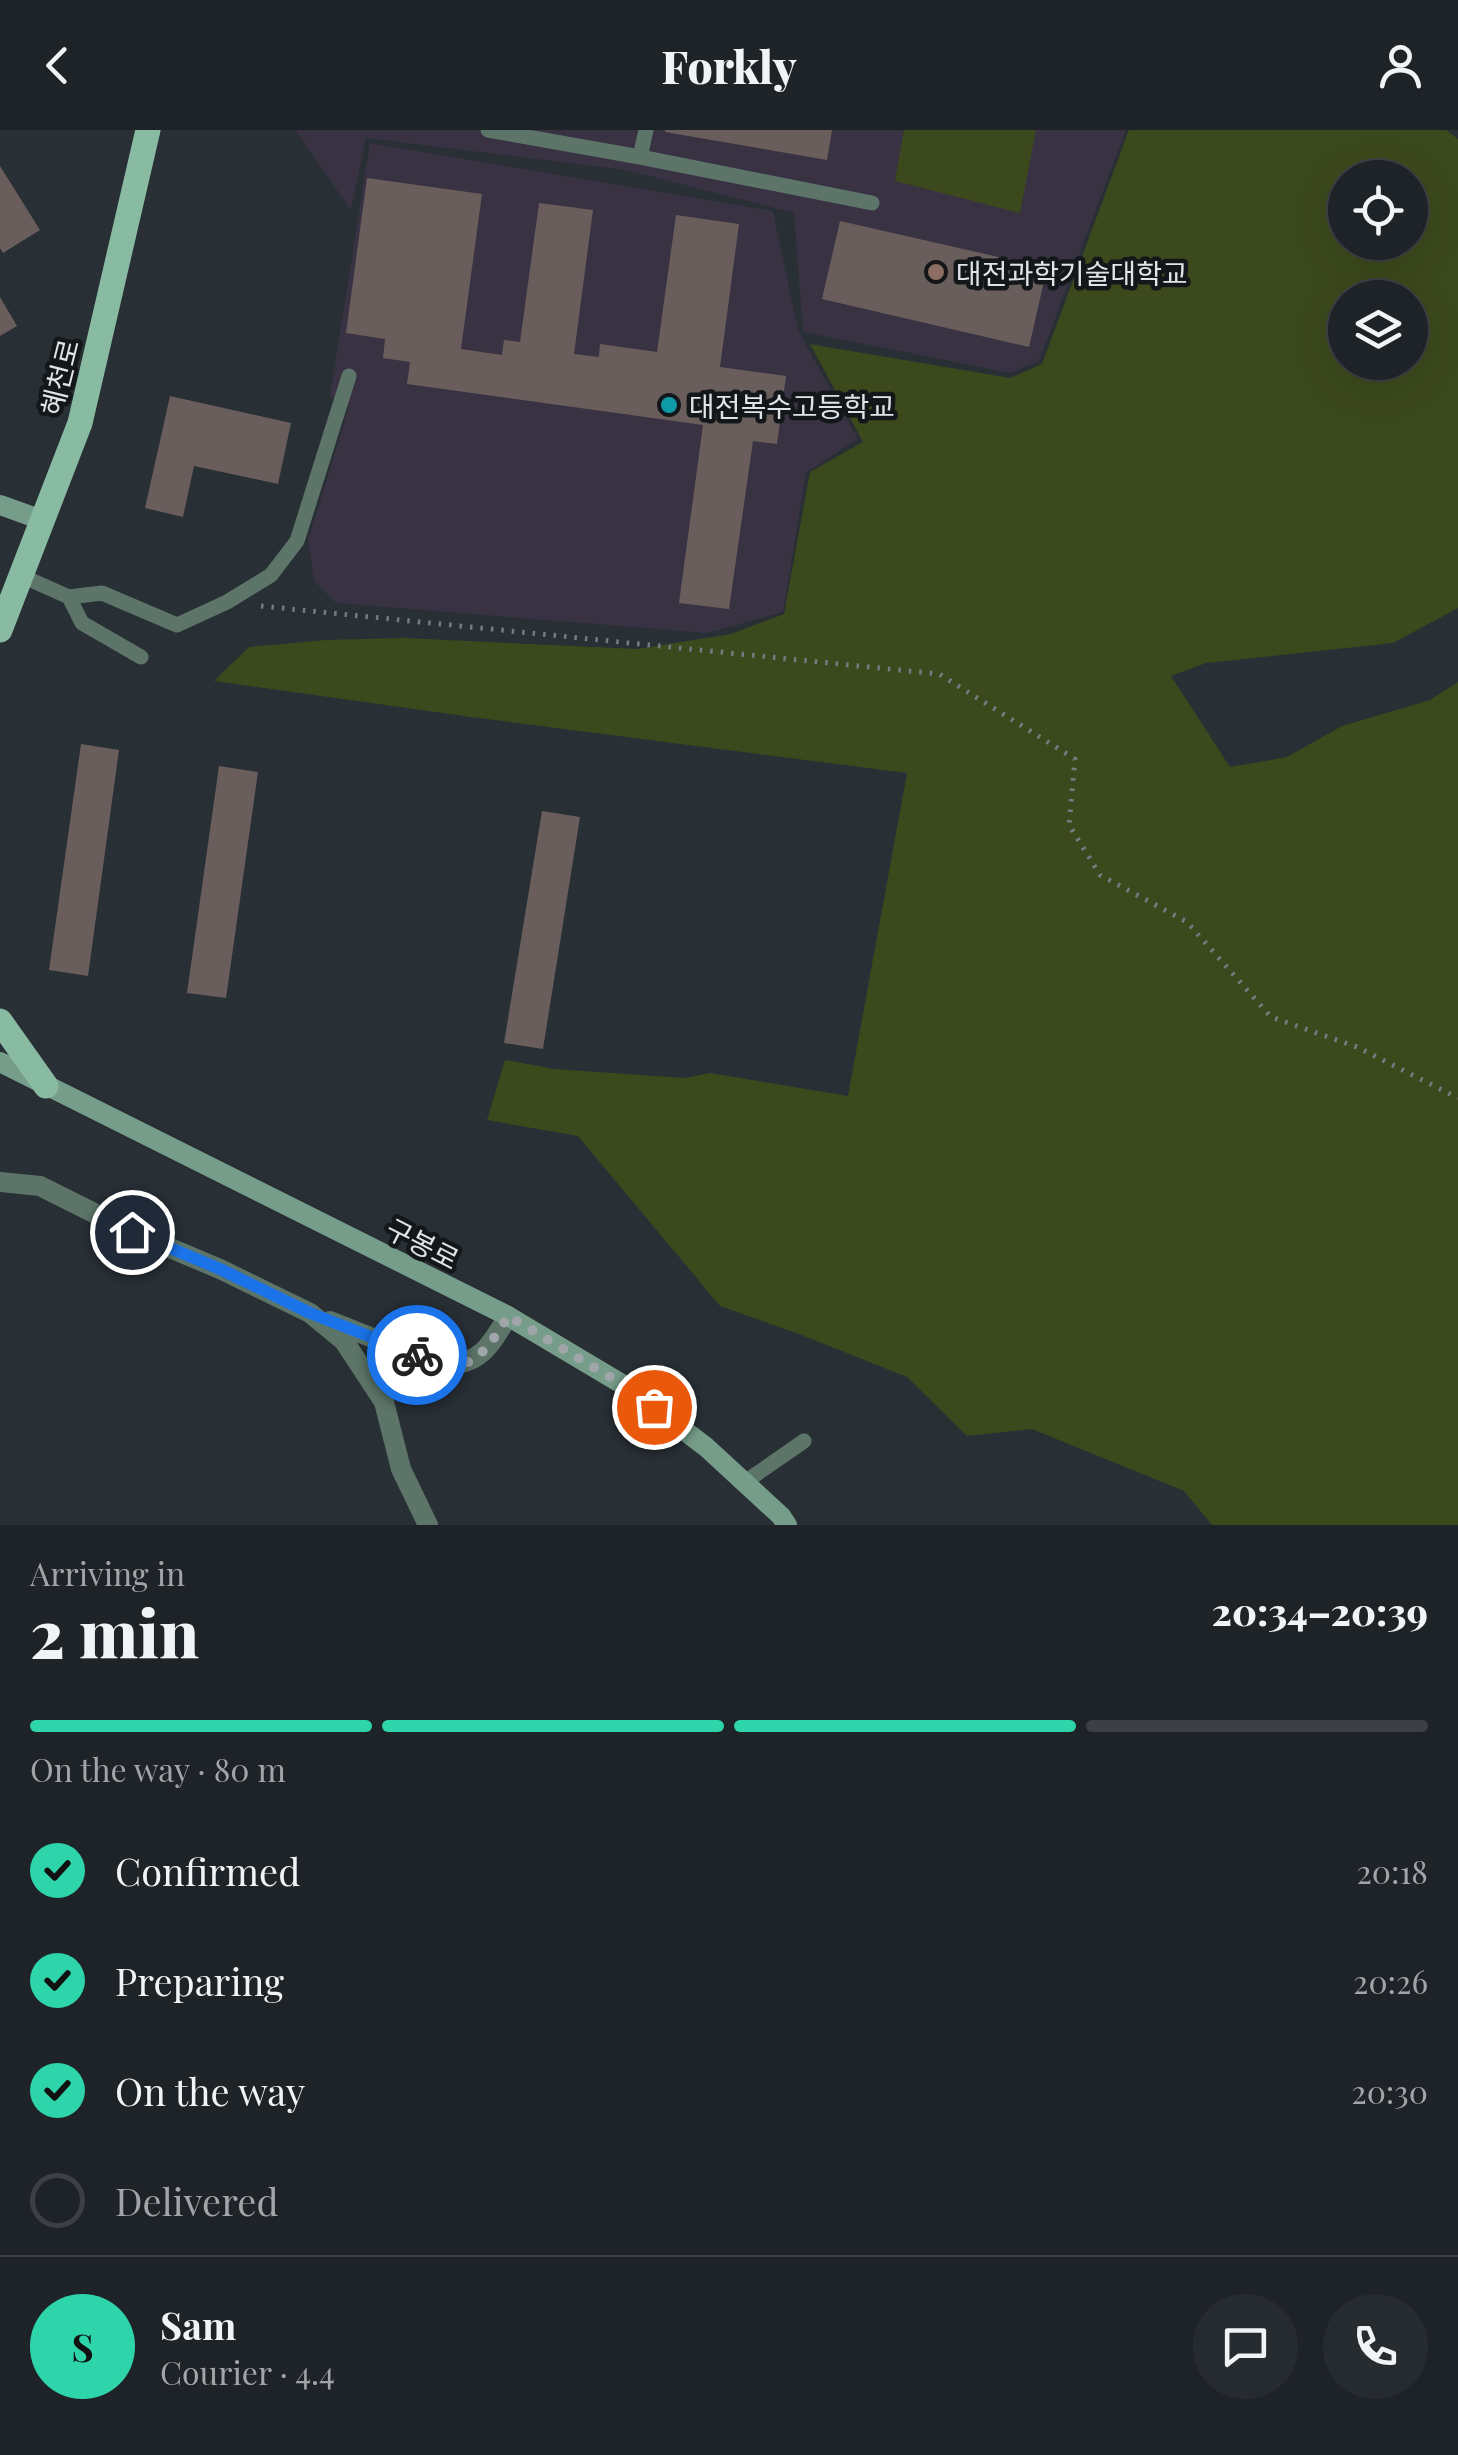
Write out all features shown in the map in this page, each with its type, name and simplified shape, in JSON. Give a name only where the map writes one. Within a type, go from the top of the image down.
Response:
[{"type":"main road","name":"혜천로","points":[[0,630],[80,423],[148,130]]},
{"type":"main road","points":[[0,1021],[46,1086]]},
{"type":"street","points":[[0,505],[42,520]]},
{"type":"street","name":"구봉로","points":[[0,1062],[508,1316],[627,1387],[706,1448],[782,1516],[787,1525]]},
{"type":"street","points":[[0,1182],[40,1186],[310,1313],[443,1366],[462,1365],[488,1349],[508,1316]]},
{"type":"street","points":[[310,1313],[344,1341],[384,1402],[401,1469],[428,1525]]},
{"type":"lane","points":[[488,130],[872,203]]},
{"type":"lane","points":[[640,157],[646,130]]},
{"type":"lane","points":[[22,576],[69,597],[102,593],[177,625],[228,602],[271,575],[297,541],[349,376]]},
{"type":"lane","points":[[69,597],[82,623],[141,657]]},
{"type":"lane","points":[[745,1482],[804,1441]]},
{"type":"path","points":[[228,602],[939,674],[1075,759],[1069,825],[1100,874],[1187,922],[1271,1017],[1357,1047],[1458,1098]]},
{"type":"shaded area","name":"대전과학기술대학교","points":[[295,130],[1126,130],[1039,361],[1011,373],[803,332],[794,213],[626,170],[366,138],[351,210]]},
{"type":"shaded area","points":[[370,143],[773,211],[798,330],[858,439],[806,473],[783,612],[707,633],[336,603],[314,581],[308,540],[349,407],[330,396]]},
{"type":"green space","points":[[904,130],[1036,130],[1020,213],[895,181]]},
{"type":"green space","points":[[1129,130],[1446,130],[1458,139],[1458,608],[1393,643],[1206,663],[1171,676],[1230,767],[1287,757],[1342,726],[1430,700],[1458,682],[1458,1525],[1212,1525],[1184,1491],[1032,1429],[967,1436],[907,1377],[720,1306],[578,1136],[487,1120],[505,1060],[555,1069],[684,1078],[710,1073],[848,1096],[907,773],[214,681],[249,647],[404,638],[637,649],[731,634],[784,614],[810,472],[863,442],[810,344],[1010,378],[1042,364]]},
{"type":"building","points":[[665,130],[832,130],[827,160]]},
{"type":"building","points":[[0,166],[40,230],[3,253],[0,248]]},
{"type":"building","name":"대전복수고등학교","points":[[367,178],[482,194],[461,349],[502,355],[504,340],[520,342],[539,203],[593,210],[574,354],[599,357],[600,344],[657,352],[676,215],[739,224],[720,367],[786,376],[777,444],[753,441],[729,609],[679,603],[703,425],[407,384],[410,362],[383,358],[385,339],[346,333]]},
{"type":"building","points":[[840,221],[1047,268],[1029,347],[822,299]]},
{"type":"building","points":[[0,297],[17,326],[0,336]]},
{"type":"building","points":[[170,396],[291,423],[278,484],[194,466],[183,517],[145,508]]},
{"type":"building","points":[[81,744],[119,750],[88,976],[49,970]]},
{"type":"building","points":[[219,766],[258,772],[226,998],[187,993]]},
{"type":"building","points":[[542,811],[580,817],[543,1049],[504,1043]]},
{"type":"way so far","points":[[417,1355],[443,1366],[462,1365],[488,1349],[508,1316],[654,1407]]},
{"type":"place","name":"대전과학기술대학교","points":[[936,272]]},
{"type":"place","name":"대전복수고등학교","points":[[669,405]]},
{"type":"route","points":[[132,1232],[310,1313],[417,1355]]}]
